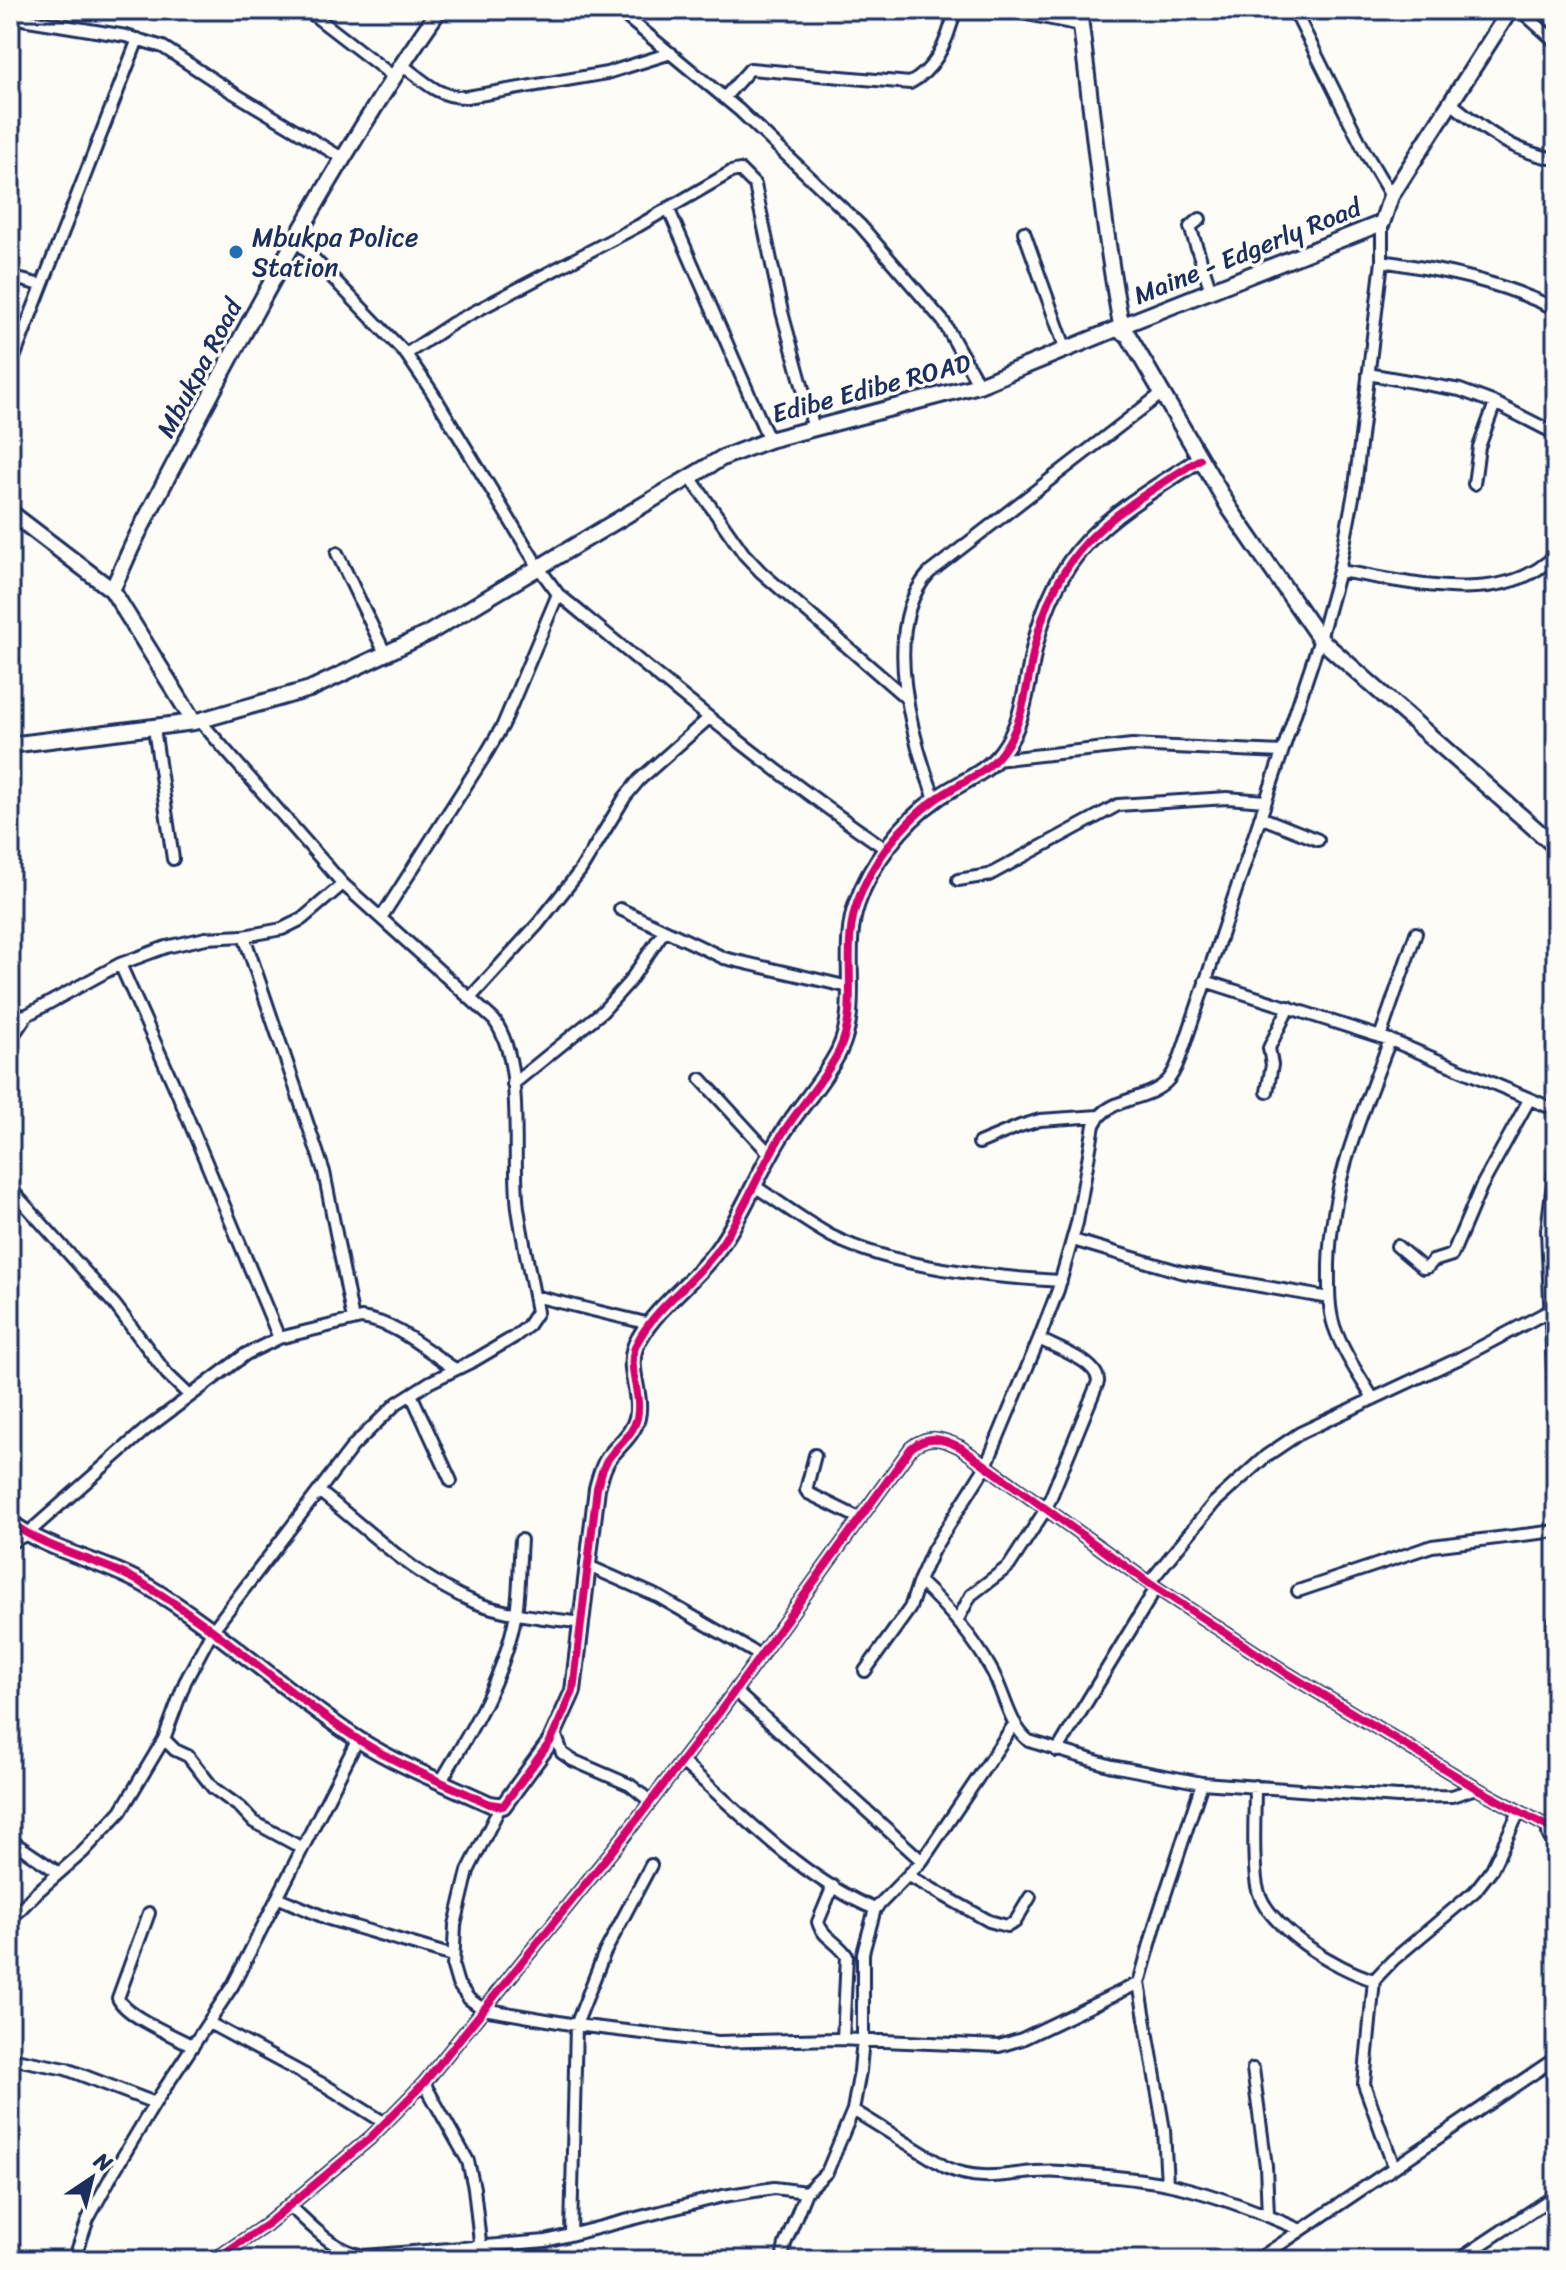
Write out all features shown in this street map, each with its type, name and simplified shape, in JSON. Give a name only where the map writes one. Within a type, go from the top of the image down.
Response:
[{"type":"street","points":[[307,10],[398,70],[450,98],[607,73],[671,53]]},
{"type":"street","name":"Mbukpa Road","points":[[112,590],[148,514],[296,240],[398,70],[439,10]]},
{"type":"street","points":[[618,10],[724,98],[860,225],[943,321],[979,385]]},
{"type":"street","points":[[724,98],[750,69],[910,83],[930,67],[945,41],[955,10]]},
{"type":"street","points":[[1008,10],[1080,18],[1113,289],[1122,328],[1230,509],[1320,639],[1556,847]]},
{"type":"street","points":[[1294,10],[1365,152],[1391,196]]},
{"type":"street","name":"Maine - Edgerly Road","points":[[1122,328],[1382,223],[1391,196],[1510,10]]},
{"type":"street","points":[[1520,10],[1556,42]]},
{"type":"street","points":[[10,17],[138,39],[176,54],[232,92],[344,159]]},
{"type":"street","points":[[10,368],[138,39]]},
{"type":"street","points":[[1451,103],[1501,142],[1556,159]]},
{"type":"street","points":[[406,354],[453,323],[731,172],[740,170],[755,185],[782,312],[814,429]]},
{"type":"street","points":[[668,208],[769,440]]},
{"type":"street","points":[[1200,219],[1190,227],[1211,291]]},
{"type":"street","points":[[865,1671],[910,1608],[937,1543],[986,1466],[1061,1281],[1073,1240],[1094,1125],[1111,1106],[1150,1092],[1168,1081],[1185,1043],[1320,639],[1339,571],[1355,487],[1382,261],[1382,223]]},
{"type":"street","points":[[1024,232],[1066,350]]},
{"type":"street","points":[[296,240],[406,354],[558,594],[709,718],[830,811],[886,849]]},
{"type":"street","points":[[1382,261],[1475,278],[1523,293],[1556,309]]},
{"type":"street","points":[[10,277],[41,285]]},
{"type":"street","name":"Edibe Edibe ROAD","points":[[10,745],[197,722],[310,689],[427,634],[722,458],[769,440],[979,385],[1122,328]]},
{"type":"street","points":[[1368,374],[1438,384],[1495,403],[1556,434]]},
{"type":"street","points":[[935,799],[920,761],[905,697],[905,622],[909,605],[921,582],[1161,394]]},
{"type":"street","points":[[1474,484],[1479,447],[1495,403]]},
{"type":"street","points":[[1139,1983],[1022,2039],[999,2046],[863,2039],[718,2042],[576,2025],[483,2009],[469,1999],[458,1984],[453,1956],[455,1925],[468,1871],[500,1807],[506,1804],[555,1733],[573,1691],[586,1565],[602,1472],[638,1416],[632,1365],[634,1349],[650,1324],[720,1247],[770,1154],[798,1110],[827,1073],[839,1050],[845,1037],[850,946],[856,904],[886,849],[935,799],[996,760],[1004,751],[1015,728],[1046,605],[1066,566],[1124,509],[1200,459]]},
{"type":"street","points":[[690,477],[744,554],[761,572],[905,697]]},
{"type":"street","points":[[10,512],[112,590],[197,722],[343,884],[470,998],[502,1031],[508,1046],[513,1084],[518,1206],[537,1312],[527,1327],[411,1394],[378,1419],[353,1446],[212,1631],[185,1682],[164,1739],[121,1811],[83,1852],[10,1920]]},
{"type":"street","points":[[337,553],[386,655]]},
{"type":"street","points":[[1339,571],[1445,586],[1488,588],[1552,565],[1556,554]]},
{"type":"street","points":[[381,918],[503,725],[558,594]]},
{"type":"street","points":[[470,998],[538,924],[580,871],[625,797],[639,780],[709,718]]},
{"type":"street","points":[[154,728],[173,859]]},
{"type":"street","points":[[996,760],[1132,745],[1282,752]]},
{"type":"street","points":[[958,880],[989,875],[1118,805],[1227,798],[1265,801]]},
{"type":"street","points":[[1260,817],[1318,840]]},
{"type":"street","points":[[10,1017],[27,1015],[120,964],[166,947],[282,929],[302,919],[343,884]]},
{"type":"street","points":[[620,909],[724,958],[849,987]]},
{"type":"street","points":[[513,1084],[603,1011],[629,982],[664,931]]},
{"type":"street","points":[[1372,1397],[1346,1354],[1334,1325],[1329,1298],[1330,1238],[1342,1167],[1416,933]]},
{"type":"street","points":[[244,936],[324,1172],[353,1320]]},
{"type":"street","points":[[120,964],[279,1338]]},
{"type":"street","points":[[1205,981],[1385,1038],[1556,1110]]},
{"type":"street","points":[[1267,1092],[1272,1065],[1269,1048],[1289,1007]]},
{"type":"street","points":[[10,1040],[27,1015]]},
{"type":"street","points":[[701,1079],[770,1154]]},
{"type":"street","points":[[1397,1246],[1423,1268],[1452,1255],[1481,1187],[1529,1100]]},
{"type":"street","points":[[979,1143],[1040,1120],[1099,1116]]},
{"type":"street","points":[[1556,1175],[1549,1230],[1556,1395]]},
{"type":"street","points":[[753,1185],[810,1224],[865,1250],[1002,1278],[1061,1281]]},
{"type":"street","points":[[10,1188],[115,1305],[167,1374],[190,1396]]},
{"type":"street","points":[[1073,1240],[1181,1272],[1329,1298]]},
{"type":"street","points":[[534,1296],[650,1324]]},
{"type":"street","points":[[1057,1751],[1152,1585],[1214,1503],[1266,1456],[1300,1433],[1460,1358],[1551,1310]]},
{"type":"street","points":[[10,1543],[27,1534],[145,1430],[246,1354],[279,1338],[353,1320],[374,1320],[389,1326],[455,1369]]},
{"type":"street","points":[[957,1621],[971,1595],[1009,1566],[1046,1509],[1098,1382],[1093,1367],[1039,1339]]},
{"type":"street","points":[[411,1394],[451,1481]]},
{"type":"street","points":[[214,2260],[266,2225],[385,2123],[424,2083],[682,1762],[911,1448],[930,1437],[945,1440],[986,1466],[1152,1585],[1285,1672],[1476,1788],[1519,1812],[1552,1823],[1548,1835],[1556,1843]]},
{"type":"street","points":[[815,1455],[806,1490],[808,1493],[859,1518]]},
{"type":"street","points":[[320,1492],[435,1582],[476,1603],[516,1613],[582,1623]]},
{"type":"street","points":[[10,1522],[27,1534],[134,1579],[185,1610],[358,1739],[500,1807]]},
{"type":"street","points":[[1298,1591],[1432,1546],[1556,1531]]},
{"type":"street","points":[[441,1781],[490,1695],[516,1613],[521,1540]]},
{"type":"street","points":[[586,1565],[659,1597],[761,1656]]},
{"type":"street","points":[[919,1581],[973,1640],[993,1672],[1022,1736],[1029,1741],[1112,1766],[1202,1783],[1398,1797],[1452,1796],[1476,1788]]},
{"type":"street","points":[[1556,1622],[1556,1706]]},
{"type":"street","points":[[735,1691],[922,1861]]},
{"type":"street","points":[[782,2260],[785,2244],[806,2192],[827,2172],[853,2110],[863,2039],[863,1953],[875,1909],[922,1861],[1015,1723]]},
{"type":"street","points":[[555,1733],[562,1753],[630,1785],[650,1801]]},
{"type":"street","points":[[164,1739],[175,1750],[188,1756],[213,1788],[241,1808],[254,1822],[302,1848]]},
{"type":"street","points":[[74,2260],[88,2219],[128,2145],[233,1985],[358,1739]]},
{"type":"street","points":[[682,1762],[793,1858],[833,1886],[875,1909]]},
{"type":"street","points":[[1167,2184],[1164,2130],[1139,1983],[1202,1783]]},
{"type":"street","points":[[1255,1786],[1257,1886],[1262,1902],[1277,1920],[1338,1966],[1374,1980]]},
{"type":"street","points":[[1394,2167],[1364,2084],[1374,1980],[1409,1945],[1475,1891],[1499,1857],[1519,1812]]},
{"type":"street","points":[[10,1840],[59,1873]]},
{"type":"street","points":[[571,2234],[576,2025],[604,1954],[651,1865]]},
{"type":"street","points":[[909,1876],[989,1921],[1007,1926],[1015,1922],[1030,1897]]},
{"type":"street","points":[[833,1886],[818,1922],[824,1934],[847,1956],[843,2039]]},
{"type":"street","points":[[279,1898],[329,1919],[453,1956]]},
{"type":"street","points":[[149,1913],[118,1998],[129,2011],[193,2046]]},
{"type":"street","points":[[209,2023],[326,2086],[385,2123]]},
{"type":"street","points":[[10,2058],[66,2069],[155,2103]]},
{"type":"street","points":[[1257,2260],[1556,2058]]},
{"type":"street","points":[[1253,2069],[1266,2166],[1268,2215]]},
{"type":"street","points":[[424,2083],[468,2161],[482,2260]]},
{"type":"street","points":[[853,2110],[963,2175],[985,2178],[1059,2172],[1167,2184],[1268,2215],[1301,2230]]},
{"type":"street","points":[[289,2205],[337,2247],[364,2258],[546,2241],[723,2196],[774,2188],[806,2192]]},
{"type":"street","points":[[1458,2260],[1556,2195]]},
{"type":"street","points":[[1549,2260],[1556,2254]]},
{"type":"cycle path","points":[[10,1522],[60,1549],[147,1586],[202,1622],[359,1740],[407,1766],[490,1804],[503,1806],[550,1742],[573,1691],[597,1488],[606,1462],[628,1435],[637,1418],[638,1398],[633,1368],[635,1349],[647,1326],[718,1249],[779,1139],[839,1051],[849,1016],[852,921],[870,873],[911,820],[936,799],[988,766],[1010,740],[1020,714],[1046,609],[1059,580],[1076,555],[1095,533],[1118,514],[1200,459]]},
{"type":"cycle path","points":[[214,2260],[266,2225],[370,2138],[424,2083],[625,1835],[721,1710],[911,1448],[929,1439],[960,1447],[1149,1583],[1285,1672],[1476,1788],[1548,1827]]},
{"type":"place","name":"Mbukpa Police Station","points":[[236,252]]}]
